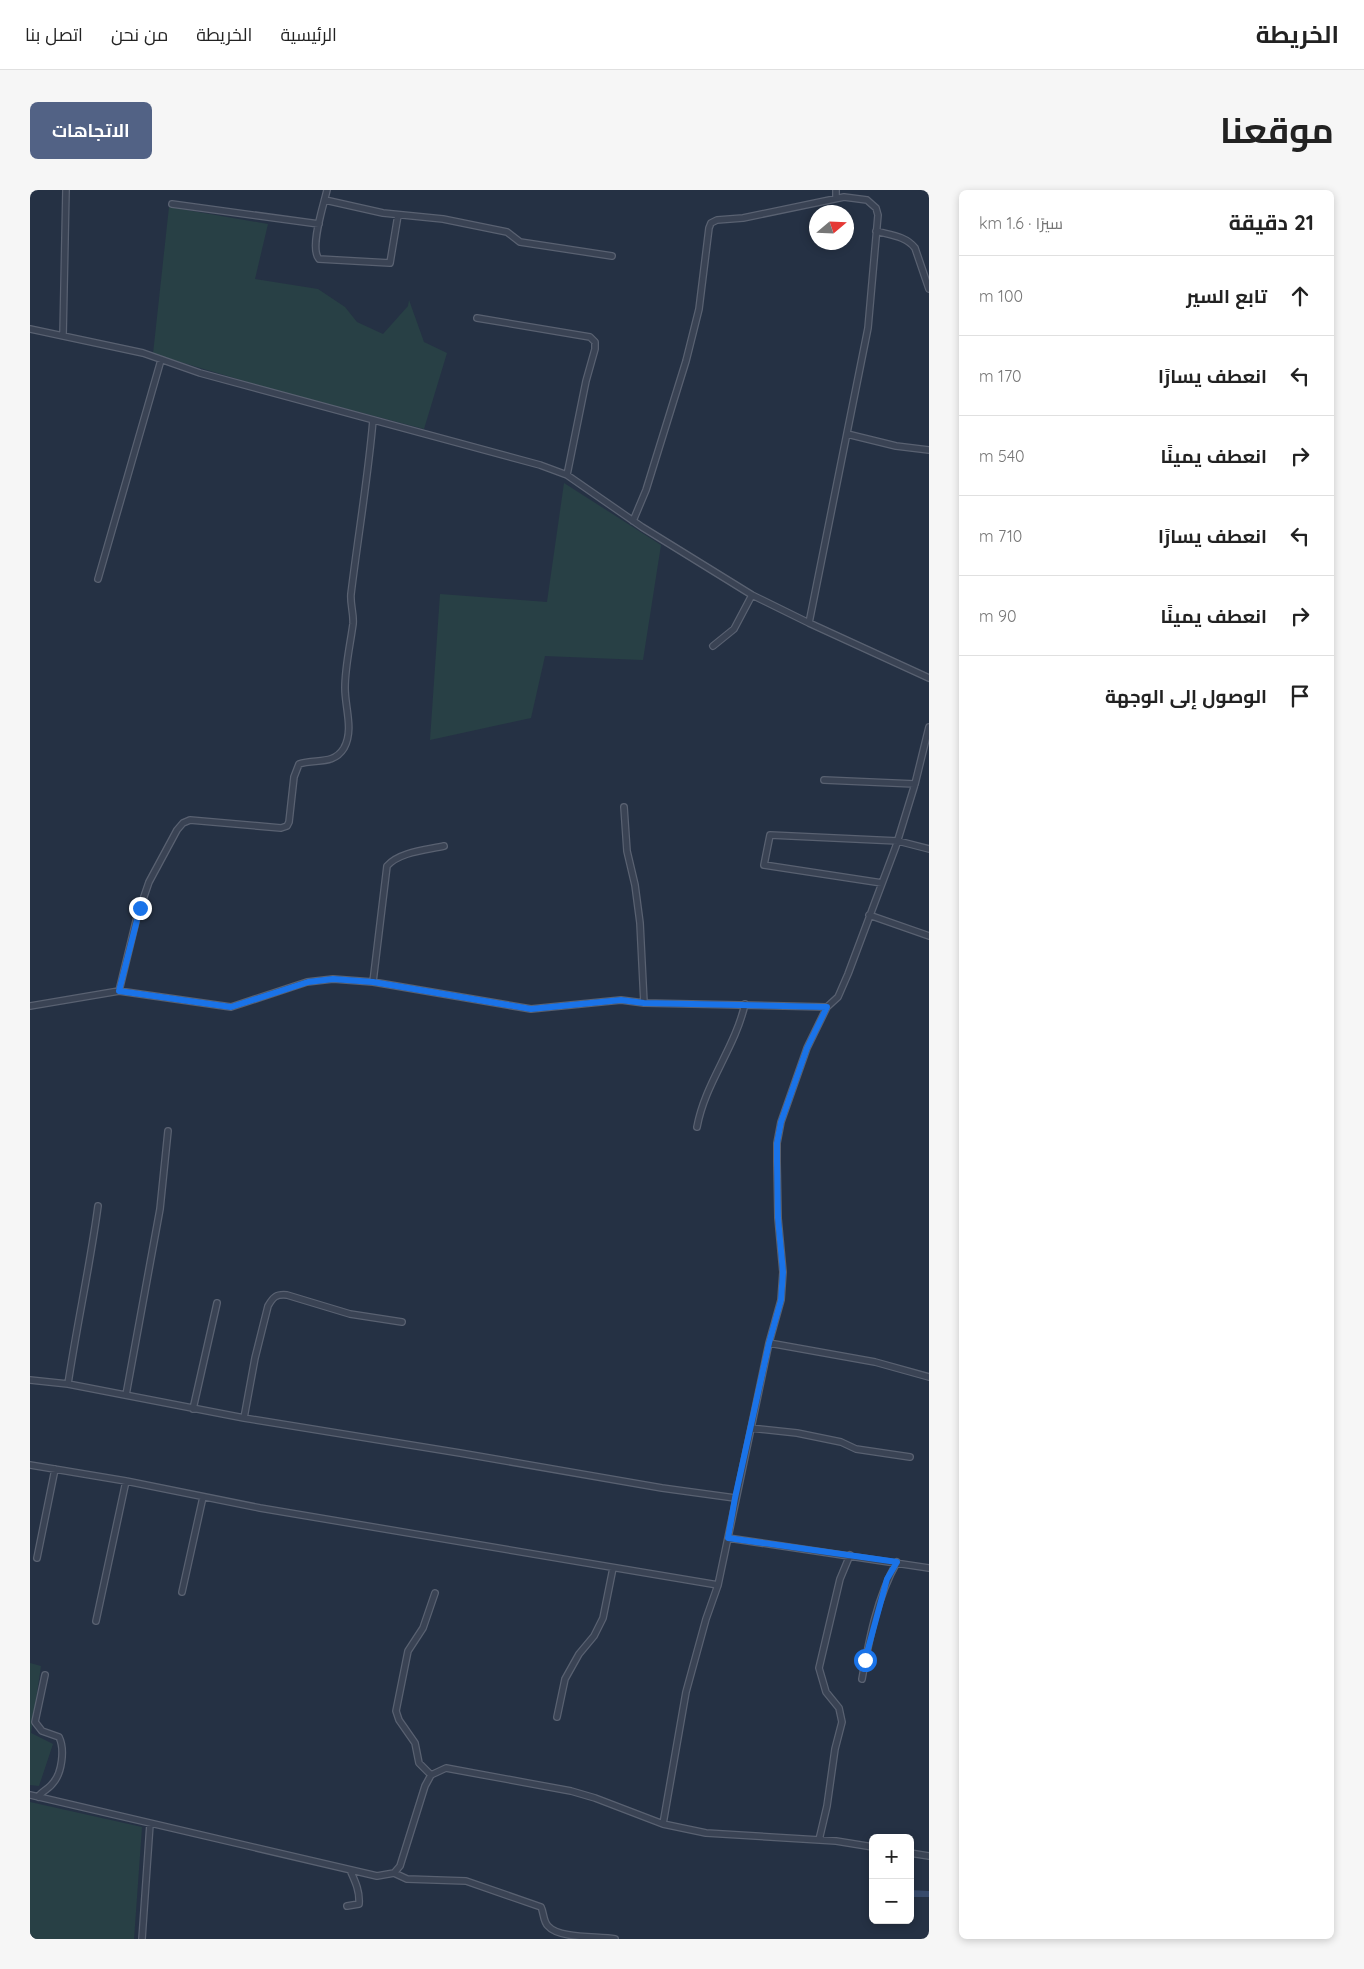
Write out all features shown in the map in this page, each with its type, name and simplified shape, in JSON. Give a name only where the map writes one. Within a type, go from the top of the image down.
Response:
[{"type":"street","points":[[63,336],[66,190]]},
{"type":"street","points":[[327,190],[315,244],[315,253],[319,258],[390,263],[398,215]]},
{"type":"street","points":[[836,190],[836,198]]},
{"type":"street","points":[[633,521],[646,490],[697,318],[711,223],[717,220],[743,218],[836,198],[844,197],[867,200],[876,208],[878,215],[868,328],[810,623]]},
{"type":"street","points":[[325,200],[383,214],[443,219],[507,232],[520,242],[612,256]]},
{"type":"street","points":[[172,204],[319,224]]},
{"type":"street","points":[[876,231],[912,243],[929,289]]},
{"type":"street","points":[[477,318],[590,337],[595,342],[567,475]]},
{"type":"street","points":[[30,329],[143,353],[217,378],[540,465],[567,475],[633,521],[752,595],[792,616],[929,678]]},
{"type":"street","points":[[98,579],[161,360]]},
{"type":"street","points":[[119,991],[149,882],[177,830],[183,823],[190,820],[281,828],[286,826],[289,822],[294,777],[299,764],[330,760],[338,755],[346,743],[349,729],[345,690],[346,669],[353,622],[350,597],[369,467],[373,420]]},
{"type":"street","points":[[847,434],[896,446],[929,450]]},
{"type":"street","points":[[713,646],[734,629],[752,595]]},
{"type":"street","points":[[663,1824],[686,1692],[718,1585],[769,1343],[781,1300],[783,1272],[778,1218],[777,1143],[781,1122],[807,1048],[827,1007],[838,997],[898,841],[929,727]]},
{"type":"street","points":[[824,780],[915,784]]},
{"type":"street","points":[[624,807],[627,851],[636,885],[640,923],[644,1003]]},
{"type":"street","points":[[882,883],[764,865],[770,834],[898,841],[929,849]]},
{"type":"street","points":[[373,982],[387,866],[392,860],[402,856],[444,846]]},
{"type":"street","points":[[869,915],[929,936]]},
{"type":"street","points":[[30,1006],[119,991],[231,1007],[308,982],[333,979],[373,982],[531,1009],[621,1000],[644,1003],[827,1007]]},
{"type":"street","points":[[697,1126],[700,1112],[734,1039],[745,1004]]},
{"type":"street","points":[[126,1395],[160,1209],[168,1131]]},
{"type":"street","points":[[68,1384],[91,1262],[98,1206]]},
{"type":"street","points":[[244,1418],[255,1358],[268,1306],[272,1298],[278,1294],[350,1314],[402,1322]]},
{"type":"street","points":[[193,1408],[217,1303]]},
{"type":"street","points":[[769,1343],[875,1362],[929,1377]]},
{"type":"street","points":[[30,1380],[68,1384],[244,1418],[662,1488],[735,1498]]},
{"type":"street","points":[[751,1428],[797,1433],[840,1442],[856,1449],[910,1457]]},
{"type":"street","points":[[30,1465],[126,1481],[203,1497],[718,1585]]},
{"type":"street","points":[[38,1558],[55,1469]]},
{"type":"street","points":[[96,1621],[126,1481]]},
{"type":"street","points":[[182,1592],[203,1497]]},
{"type":"street","points":[[728,1538],[929,1568]]},
{"type":"street","points":[[819,1840],[827,1806],[835,1749],[842,1722],[839,1708],[826,1692],[819,1668],[840,1579],[850,1556]]},
{"type":"street","points":[[862,1679],[887,1579],[897,1562]]},
{"type":"street","points":[[557,1717],[565,1679],[579,1654],[594,1636],[603,1618],[613,1568]]},
{"type":"street","points":[[431,1775],[419,1763],[415,1743],[398,1720],[396,1711],[408,1651],[423,1628],[435,1594]]},
{"type":"street","points":[[38,1797],[53,1784],[57,1776],[62,1750],[59,1737],[42,1731],[35,1722],[45,1675]]},
{"type":"street","points":[[394,1873],[400,1866],[425,1786],[431,1775],[446,1768],[571,1791],[595,1798],[663,1824],[706,1833],[819,1840],[869,1847]]},
{"type":"street","points":[[30,1795],[377,1876],[394,1873],[407,1879],[466,1882],[541,1907],[547,1925],[551,1929],[569,1935],[615,1939]]},
{"type":"street","points":[[142,1939],[150,1824]]},
{"type":"street","points":[[914,1854],[929,1856]]},
{"type":"street","points":[[347,1906],[359,1904],[360,1897],[350,1870]]},
{"type":"green space","points":[[169,207],[268,224],[255,279],[318,289],[345,307],[357,322],[383,334],[408,306],[409,300],[424,342],[447,353],[424,429],[278,391],[153,354]]},
{"type":"green space","points":[[564,483],[661,545],[643,660],[545,656],[531,718],[430,740],[440,594],[547,602]]},
{"type":"green space","points":[[30,1663],[41,1666],[31,1733],[53,1744],[39,1786],[30,1785]]},
{"type":"green space","points":[[30,1802],[142,1827],[134,1939],[30,1939]]},
{"type":"water","points":[[914,1890],[929,1891],[929,1897],[914,1897]]},
{"type":"route","points":[[140,908],[119,991],[205,1004],[231,1007],[308,982],[333,979],[373,982],[531,1009],[621,1000],[644,1003],[827,1007],[807,1048],[781,1122],[777,1143],[778,1218],[783,1272],[781,1300],[769,1343],[728,1538],[897,1562],[887,1579],[865,1660]]}]
